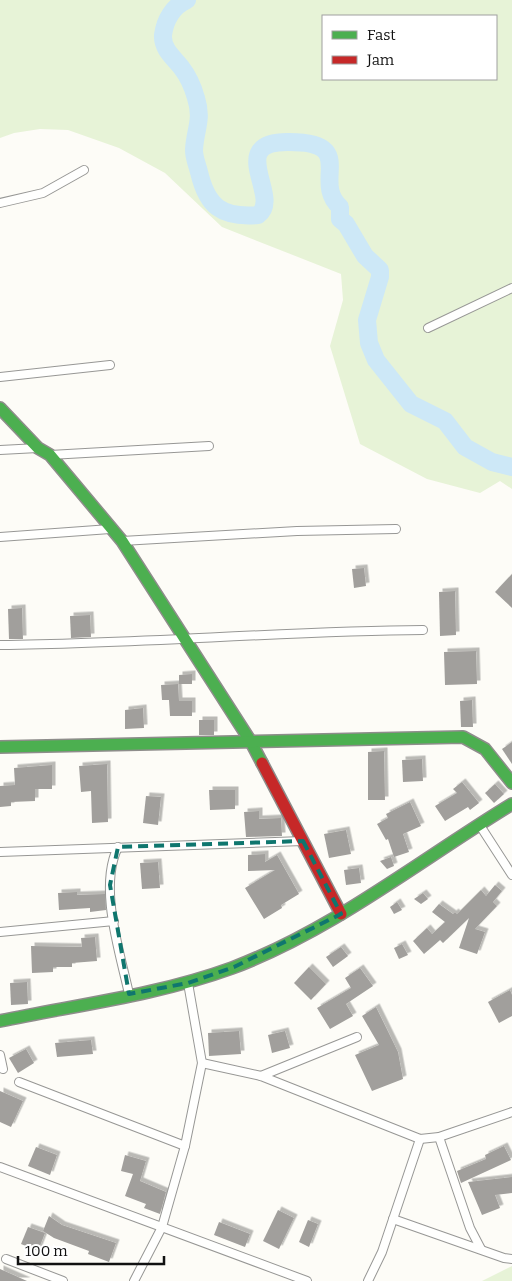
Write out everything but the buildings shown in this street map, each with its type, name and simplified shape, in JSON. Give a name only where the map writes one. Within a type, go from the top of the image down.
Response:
[{"type":"street","points":[[0,203],[43,193],[84,170]]},
{"type":"street","points":[[428,328],[512,288]]},
{"type":"street","points":[[0,377],[110,365]]},
{"type":"street","points":[[0,408],[38,448],[50,455],[122,541],[251,742],[341,914]]},
{"type":"street","points":[[50,455],[209,446]]},
{"type":"street","points":[[0,450],[38,448]]},
{"type":"street","points":[[0,537],[110,529]]},
{"type":"street","points":[[122,541],[297,531],[396,529]]},
{"type":"street","points":[[0,645],[105,643],[331,631],[422,630]]},
{"type":"street","points":[[0,747],[251,742],[309,738],[463,737],[476,741],[492,755],[512,783]]},
{"type":"street","points":[[0,1021],[188,983],[234,967],[288,942],[341,914],[478,824],[512,804]]},
{"type":"street","points":[[478,824],[512,875]]},
{"type":"street","points":[[0,852],[303,842]]},
{"type":"street","points":[[118,847],[114,855],[110,886],[114,920],[129,994]]},
{"type":"street","points":[[0,932],[114,920]]},
{"type":"street","points":[[134,1281],[162,1227],[185,1146],[202,1063],[188,983]]},
{"type":"street","points":[[261,1076],[356,1037]]},
{"type":"street","points":[[0,1055],[2,1068]]},
{"type":"street","points":[[202,1063],[261,1076],[420,1138],[439,1137],[512,1113]]},
{"type":"street","points":[[19,1082],[185,1146]]},
{"type":"street","points":[[439,1137],[470,1228],[481,1249]]},
{"type":"street","points":[[368,1281],[382,1252],[420,1138]]},
{"type":"street","points":[[0,1167],[307,1281]]},
{"type":"street","points":[[393,1218],[504,1258],[512,1259]]},
{"type":"street","points":[[6,1259],[63,1281]]},
{"type":"highlighted area","points":[[303,841],[341,914],[234,967],[188,983],[129,994],[110,885],[118,847]]},
{"type":"green space","points":[[0,0],[512,0],[512,489],[500,481],[480,493],[427,479],[360,444],[330,346],[343,300],[341,274],[222,227],[165,173],[119,148],[68,130],[40,129],[14,133],[0,138]]},
{"type":"green space","points":[[512,1266],[512,1281],[482,1281]]},
{"type":"waterway","points":[[187,0],[170,14],[164,29],[163,40],[169,53],[186,74],[195,94],[199,112],[194,156],[202,184],[211,201],[225,212],[258,215],[264,207],[264,196],[257,160],[260,151],[270,144],[289,142],[310,144],[322,148],[328,156],[332,197],[340,207],[340,219],[346,224],[365,256],[380,270],[380,277],[367,320],[369,343],[376,360],[411,404],[445,421],[465,447],[492,462],[512,467]]},
{"type":"traffic: fast","points":[[0,408],[38,448],[50,455],[122,541],[251,742],[262,763]]},
{"type":"traffic: fast","points":[[0,747],[463,737],[485,749],[512,783]]},
{"type":"traffic: fast","points":[[0,1021],[117,999],[175,985],[232,968],[269,952],[341,914],[512,804]]},
{"type":"traffic: jam","points":[[262,763],[341,914]]}]
